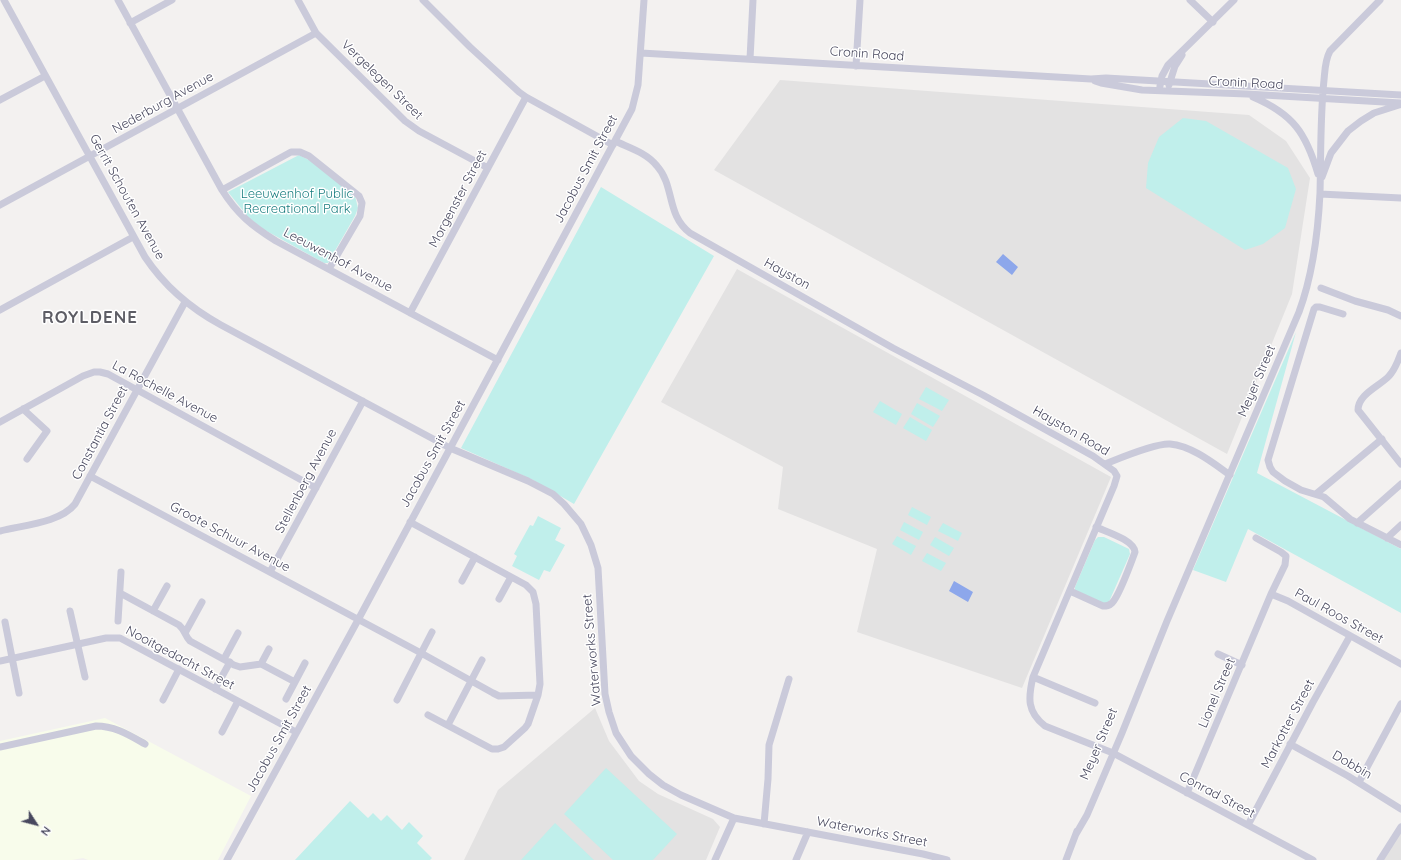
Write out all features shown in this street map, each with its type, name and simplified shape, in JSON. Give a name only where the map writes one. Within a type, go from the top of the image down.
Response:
[{"type":"street","name":"Gerrit Schouten Avenue","points":[[4,0],[133,237],[152,267],[166,285],[184,302],[212,320],[450,448]]},
{"type":"street","name":"Leeuwenhof Avenue","points":[[118,0],[222,190],[238,212],[257,229],[276,241],[498,360]]},
{"type":"street","points":[[130,23],[172,0]]},
{"type":"street","name":"Vergelegen Street","points":[[298,0],[316,33],[411,126],[488,168]]},
{"type":"street","name":"Hayston","points":[[423,0],[470,47],[526,97],[614,143],[642,154],[657,165],[665,179],[674,213],[682,226],[690,233],[893,348],[983,395]]},
{"type":"street","name":"Jacobus Smit Street","points":[[227,860],[358,620],[632,109],[638,85],[644,0]]},
{"type":"street","points":[[750,59],[753,0]]},
{"type":"street","points":[[856,66],[860,0]]},
{"type":"street","points":[[1190,0],[1213,22]]},
{"type":"street","points":[[1160,91],[1161,82],[1168,65],[1234,0]]},
{"type":"street","name":"Meyer Street","points":[[1066,860],[1078,828],[1135,697],[1142,674],[1149,666],[1304,298],[1315,250],[1320,194],[1322,100],[1326,59],[1330,51],[1380,0]]},
{"type":"street","name":"Nederburg Avenue","points":[[0,205],[316,33]]},
{"type":"street","points":[[1168,91],[1175,66],[1186,48]]},
{"type":"street","name":"Cronin Road","points":[[641,53],[1401,95]]},
{"type":"street","points":[[0,100],[45,76]]},
{"type":"street","name":"Cronin Road","points":[[1091,79],[1102,83],[1142,90],[1247,94],[1401,104]]},
{"type":"street","points":[[1247,94],[1270,105],[1291,120],[1302,134],[1310,148],[1320,182]]},
{"type":"street","name":"Morgenster Street","points":[[410,313],[526,97]]},
{"type":"street","points":[[1320,182],[1331,153],[1348,131],[1374,113],[1401,104]]},
{"type":"street","points":[[222,190],[291,152],[300,152],[314,159],[359,196],[362,203],[360,216],[329,269]]},
{"type":"street","points":[[1320,194],[1401,198]]},
{"type":"street","points":[[0,310],[133,237]]},
{"type":"street","points":[[1321,288],[1355,301],[1388,310],[1401,316]]},
{"type":"street","name":"Constantia Street","points":[[0,531],[49,520],[63,514],[75,504],[184,302]]},
{"type":"street","points":[[1342,314],[1320,307],[1314,308],[1268,460],[1270,467],[1278,477],[1301,490],[1324,497],[1346,516],[1357,523],[1401,545]]},
{"type":"street","points":[[1401,353],[1390,375],[1368,394],[1358,406],[1358,410],[1382,439],[1398,454],[1401,464]]},
{"type":"street","name":"La Rochelle Avenue","points":[[0,422],[83,376],[94,372],[100,372],[108,374],[137,389],[316,488]]},
{"type":"street","name":"Hayston Road","points":[[983,395],[1105,464],[1114,471],[1116,479],[1033,677],[1029,700],[1031,708],[1039,721],[1045,726],[1111,752]]},
{"type":"street","name":"Stellenberg Avenue","points":[[270,572],[363,401]]},
{"type":"street","points":[[23,409],[48,431],[27,458]]},
{"type":"street","points":[[1316,494],[1382,439]]},
{"type":"street","points":[[1105,464],[1131,454],[1168,444],[1194,452],[1230,475]]},
{"type":"street","name":"Waterworks Street","points":[[450,448],[543,488],[559,499],[576,516],[587,533],[598,568],[605,694],[609,712],[616,733],[640,766],[663,785],[734,818],[923,854],[947,860]]},
{"type":"street","name":"Groote Schuur Avenue","points":[[90,476],[499,696],[538,695]]},
{"type":"street","points":[[1357,523],[1401,484]]},
{"type":"street","points":[[410,522],[526,585],[533,592],[537,609],[540,684],[538,695],[528,724],[516,737],[501,748],[492,749],[428,715]]},
{"type":"street","points":[[1387,538],[1401,525]]},
{"type":"street","points":[[1070,591],[1103,606],[1107,606],[1114,602],[1132,560],[1135,549],[1130,543],[1096,527]]},
{"type":"street","points":[[1256,538],[1286,556],[1285,565],[1272,594]]},
{"type":"street","points":[[462,581],[475,557]]},
{"type":"street","points":[[118,621],[121,572]]},
{"type":"street","points":[[499,599],[511,577]]},
{"type":"street","points":[[153,611],[167,586]]},
{"type":"street","points":[[120,593],[179,625],[190,641],[227,661],[240,667],[261,664],[295,682]]},
{"type":"street","name":"Lionel Street","points":[[1187,793],[1272,594]]},
{"type":"street","name":"Paul Roos Street","points":[[1272,594],[1288,601],[1401,664]]},
{"type":"street","points":[[185,633],[202,602]]},
{"type":"street","points":[[70,611],[85,677]]},
{"type":"street","points":[[5,622],[20,693]]},
{"type":"street","points":[[397,700],[432,632]]},
{"type":"street","points":[[215,689],[238,633]]},
{"type":"street","name":"Markotter Street","points":[[1248,825],[1290,744],[1350,636]]},
{"type":"street","name":"Nooitgedacht Street","points":[[0,661],[106,638],[120,638],[296,732]]},
{"type":"street","points":[[261,664],[269,650]]},
{"type":"street","points":[[1218,654],[1242,665]]},
{"type":"street","points":[[448,725],[482,660]]},
{"type":"street","points":[[286,699],[305,663]]},
{"type":"street","points":[[163,700],[179,669]]},
{"type":"street","points":[[1033,677],[1094,703]]},
{"type":"street","points":[[764,824],[769,745],[789,680]]},
{"type":"street","points":[[222,732],[238,701]]},
{"type":"street","points":[[1359,782],[1401,704]]},
{"type":"street","points":[[0,746],[88,727],[102,726],[118,729],[145,744]]},
{"type":"street","name":"Dobbin","points":[[1290,744],[1359,782],[1401,809]]},
{"type":"street","name":"Conrad Street","points":[[1111,752],[1313,860]]},
{"type":"street","points":[[715,860],[734,818]]},
{"type":"street","points":[[1380,860],[1401,827]]},
{"type":"street","points":[[796,860],[808,832]]},
{"type":"shaded area","points":[[780,80],[1249,115],[1286,141],[1310,178],[1292,294],[1227,454],[714,170]]},
{"type":"shaded area","points":[[737,269],[1111,477],[1022,688],[857,632],[877,549],[778,509],[783,467],[661,402]]},
{"type":"shaded area","points":[[595,708],[609,741],[639,781],[658,794],[713,819],[720,827],[706,860],[464,860],[498,790]]},
{"type":"shaded area","points":[[105,718],[251,796],[218,860],[88,860],[83,858],[72,860],[0,860],[0,741]]},
{"type":"shaded area","points":[[1401,823],[1401,860],[1378,860]]},
{"type":"green space","points":[[1183,118],[1206,121],[1288,168],[1296,189],[1285,228],[1263,244],[1245,250],[1146,188],[1148,163],[1159,137]]},
{"type":"green space","name":"Leeuwenhof Public Recreational Park","points":[[299,155],[313,162],[355,196],[358,208],[355,216],[328,263],[324,263],[263,229],[249,218],[228,192]]},
{"type":"green space","points":[[601,187],[714,256],[574,504],[533,480],[461,448]]},
{"type":"green space","points":[[1296,332],[1257,473],[1401,549],[1401,613],[1248,529],[1226,582],[1193,570]]},
{"type":"green space","points":[[926,387],[949,400],[942,411],[919,399]]},
{"type":"green space","points":[[880,401],[902,414],[896,425],[873,412]]},
{"type":"green space","points":[[917,403],[940,416],[933,427],[911,414]]},
{"type":"green space","points":[[910,417],[932,430],[926,441],[903,428]]},
{"type":"green space","points":[[912,507],[931,517],[927,525],[908,515]]},
{"type":"green space","points":[[538,516],[561,528],[555,540],[565,545],[550,572],[544,570],[539,580],[512,566],[517,556],[514,554],[530,525],[533,526]]},
{"type":"green space","points":[[904,522],[923,532],[919,540],[900,530]]},
{"type":"green space","points":[[943,523],[962,533],[958,541],[938,531]]},
{"type":"green space","points":[[897,536],[916,546],[911,555],[892,544]]},
{"type":"green space","points":[[935,537],[954,548],[949,556],[930,545]]},
{"type":"green space","points":[[1098,537],[1104,537],[1129,549],[1130,554],[1108,604],[1105,606],[1075,591],[1075,587],[1095,540]]},
{"type":"green space","points":[[927,553],[946,563],[941,571],[922,561]]},
{"type":"green space","points":[[606,768],[677,834],[653,860],[613,860],[564,814]]},
{"type":"green space","points":[[350,801],[368,818],[373,813],[381,821],[387,815],[402,830],[409,822],[423,836],[417,843],[432,858],[430,860],[295,860]]},
{"type":"green space","points":[[555,823],[594,860],[521,860]]},
{"type":"water","points":[[1003,254],[1018,267],[1012,275],[996,262]]},
{"type":"water","points":[[954,581],[973,592],[968,602],[949,591]]},
{"type":"district","name":"ROYLDENE","points":[[90,318]]}]
